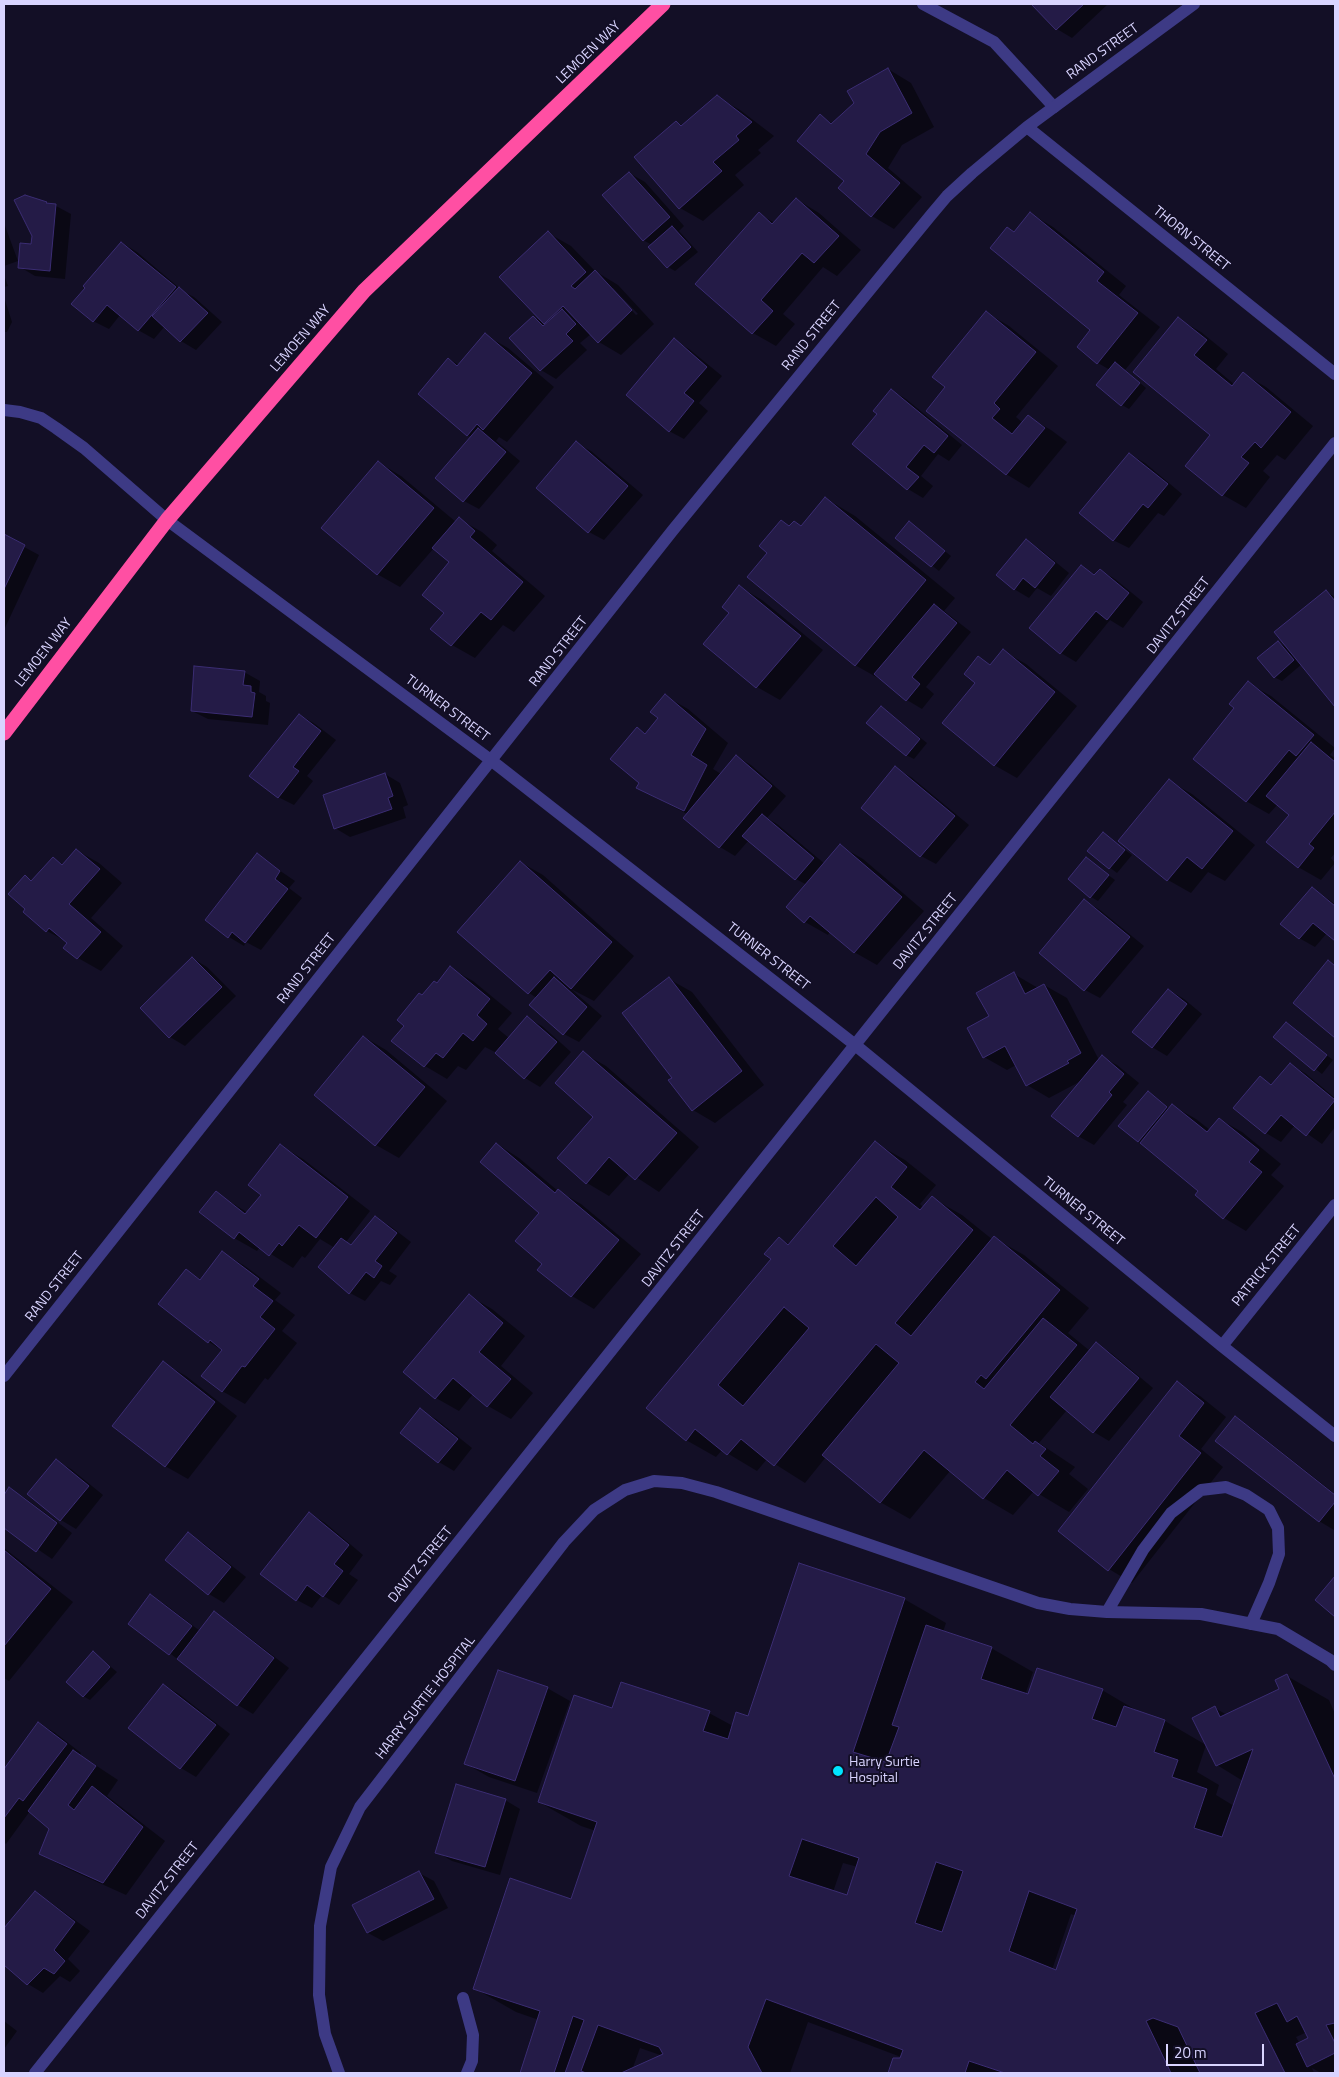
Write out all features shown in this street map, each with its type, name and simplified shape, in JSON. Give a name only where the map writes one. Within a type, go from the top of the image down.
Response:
[{"type":"highway","name":"LEMOEN WAY","points":[[4,733],[168,520],[364,291],[663,4]]},
{"type":"street","points":[[923,4],[994,42],[1054,107]]},
{"type":"street","name":"RAND STREET","points":[[4,1376],[673,530],[931,215],[966,179],[1027,127],[1194,4]]},
{"type":"street","name":"THORN STREET","points":[[1027,127],[1335,374]]},
{"type":"street","name":"TURNER STREET","points":[[4,410],[42,418],[84,448],[168,520],[492,761],[854,1044],[1222,1346],[1335,1436]]},
{"type":"street","name":"DAVITZ STREET","points":[[35,2073],[1335,443]]},
{"type":"street","name":"PATRICK STREET","points":[[1222,1346],[1335,1205]]},
{"type":"street","name":"HARRY SURTIE HOSPITAL","points":[[339,2073],[325,2034],[319,1995],[320,1926],[332,1867],[360,1807],[564,1542],[594,1510],[625,1490],[654,1481],[682,1483],[716,1492],[1038,1603],[1070,1609],[1107,1612],[1201,1614],[1278,1629],[1335,1666]]},
{"type":"street","points":[[1107,1612],[1143,1550],[1171,1513],[1201,1490],[1226,1487],[1246,1495],[1269,1510],[1278,1528],[1279,1554],[1251,1624]]},
{"type":"street","points":[[463,1998],[473,2035],[472,2061],[467,2073]]},
{"type":"building","points":[[1031,4],[1084,4],[1056,30]]},
{"type":"building","points":[[888,68],[912,113],[880,132],[866,154],[900,183],[871,217],[838,188],[844,181],[797,141],[820,114],[831,124],[854,103],[847,91]]},
{"type":"building","points":[[717,95],[752,122],[736,136],[739,140],[713,162],[722,171],[679,209],[634,157],[676,121],[681,126]]},
{"type":"building","points":[[629,172],[670,217],[643,241],[602,195]]},
{"type":"building","points":[[25,195],[46,203],[56,204],[50,271],[18,268],[20,243],[31,244],[32,236],[14,200]]},
{"type":"building","points":[[796,198],[839,236],[814,263],[802,253],[761,300],[773,311],[752,334],[695,284],[759,212],[772,224]]},
{"type":"building","points":[[1030,212],[1104,272],[1097,281],[1138,313],[1097,364],[1077,347],[1090,330],[990,248],[1007,227],[1014,232]]},
{"type":"building","points":[[672,226],[691,247],[667,268],[648,247]]},
{"type":"building","points":[[548,231],[586,272],[571,286],[575,289],[595,270],[632,310],[598,343],[563,306],[544,324],[499,277]]},
{"type":"building","points":[[121,242],[176,287],[138,331],[107,305],[93,322],[71,304],[85,288],[83,286]]},
{"type":"building","points":[[179,287],[208,313],[180,342],[152,316]]},
{"type":"building","points":[[562,309],[576,324],[566,334],[573,341],[540,371],[509,338],[533,316],[543,326]]},
{"type":"building","points":[[986,311],[1036,352],[994,403],[1000,409],[992,418],[1012,434],[1028,415],[1045,428],[1006,475],[926,411],[945,387],[932,377]]},
{"type":"building","points":[[1178,317],[1207,340],[1194,355],[1232,386],[1243,372],[1291,412],[1261,448],[1255,442],[1241,457],[1249,463],[1222,496],[1185,466],[1210,435],[1133,372]]},
{"type":"building","points":[[485,333],[532,373],[483,430],[477,424],[467,436],[418,394],[448,358],[457,366]]},
{"type":"building","points":[[674,338],[707,367],[684,393],[694,401],[669,432],[626,395]]},
{"type":"building","points":[[1115,362],[1140,383],[1121,406],[1096,385]]},
{"type":"building","points":[[891,389],[948,436],[934,453],[924,445],[906,467],[919,477],[907,490],[852,444],[877,414],[873,411]]},
{"type":"building","points":[[478,428],[506,452],[463,502],[435,478]]},
{"type":"building","points":[[576,441],[628,486],[588,533],[536,488]]},
{"type":"building","points":[[1129,453],[1168,484],[1148,508],[1143,504],[1113,541],[1079,513]]},
{"type":"building","points":[[378,461],[434,508],[377,575],[321,528]]},
{"type":"building","points":[[825,497],[926,580],[855,666],[747,577],[767,553],[759,546],[781,520],[789,526],[794,521],[801,526]]},
{"type":"building","points":[[459,517],[475,531],[470,537],[523,582],[491,620],[481,612],[451,646],[430,629],[444,613],[422,595],[449,562],[432,548]]},
{"type":"building","points":[[909,521],[945,551],[931,567],[895,538]]},
{"type":"building","points":[[4,534],[25,545],[4,589]]},
{"type":"building","points":[[1026,539],[1055,563],[1035,588],[1023,578],[1014,590],[996,575]]},
{"type":"building","points":[[1081,565],[1094,575],[1100,569],[1129,593],[1107,620],[1096,611],[1060,654],[1029,628]]},
{"type":"building","points":[[739,585],[801,636],[756,688],[703,644],[729,613],[722,607]]},
{"type":"building","points":[[1326,590],[1335,601],[1335,707],[1274,632]]},
{"type":"building","points":[[934,604],[957,623],[912,677],[920,684],[906,701],[874,674]]},
{"type":"building","points":[[1278,641],[1294,660],[1274,678],[1257,658]]},
{"type":"building","points":[[1003,649],[1055,692],[994,766],[942,723],[975,683],[964,674],[978,656],[990,665]]},
{"type":"building","points":[[194,666],[245,671],[243,685],[251,686],[251,692],[255,693],[252,717],[191,711]]},
{"type":"building","points":[[1248,681],[1314,735],[1296,756],[1289,750],[1246,802],[1193,759],[1234,708],[1229,704]]},
{"type":"building","points":[[665,694],[706,729],[691,755],[707,765],[684,811],[636,788],[639,783],[610,759],[637,727],[645,734],[658,718],[650,712]]},
{"type":"building","points":[[881,706],[920,739],[906,756],[866,723]]},
{"type":"building","points":[[299,714],[321,731],[293,767],[299,771],[278,798],[249,776]]},
{"type":"building","points":[[1311,742],[1335,762],[1335,812],[1309,844],[1314,848],[1298,868],[1266,842],[1289,815],[1266,796]]},
{"type":"building","points":[[736,755],[772,786],[719,848],[683,818]]},
{"type":"building","points":[[895,766],[955,816],[920,857],[861,808]]},
{"type":"building","points":[[385,773],[393,796],[388,798],[392,809],[334,829],[323,795]]},
{"type":"building","points":[[1169,779],[1233,831],[1202,869],[1187,857],[1167,881],[1118,841]]},
{"type":"building","points":[[762,814],[814,858],[795,880],[742,836]]},
{"type":"building","points":[[1103,832],[1125,850],[1109,869],[1087,851]]},
{"type":"building","points":[[840,844],[902,897],[854,953],[810,916],[804,923],[786,907]]},
{"type":"building","points":[[76,849],[100,869],[69,904],[101,932],[77,959],[63,948],[67,943],[49,928],[46,932],[23,912],[25,909],[8,894],[25,875],[31,881],[53,857],[62,865]]},
{"type":"building","points":[[257,853],[280,871],[275,879],[288,889],[245,943],[232,932],[228,938],[205,920]]},
{"type":"building","points":[[1086,857],[1109,875],[1090,898],[1068,879]]},
{"type":"building","points":[[520,861],[612,942],[571,989],[550,970],[528,994],[457,932]]},
{"type":"building","points":[[1312,887],[1335,906],[1335,941],[1313,923],[1299,939],[1280,924]]},
{"type":"building","points":[[1084,899],[1130,937],[1084,991],[1039,953]]},
{"type":"building","points":[[192,957],[222,987],[169,1038],[140,1008]]},
{"type":"building","points":[[1328,960],[1335,966],[1335,1038],[1293,1003]]},
{"type":"building","points":[[450,966],[490,999],[477,1015],[487,1024],[473,1041],[463,1033],[443,1058],[436,1053],[424,1067],[391,1041],[404,1026],[397,1020],[419,993],[422,995],[434,981],[437,983]]},
{"type":"building","points":[[1014,972],[1025,994],[1044,984],[1081,1053],[1067,1061],[1069,1063],[1026,1086],[1005,1046],[983,1058],[967,1028],[989,1016],[976,993]]},
{"type":"building","points":[[554,977],[587,1007],[563,1035],[529,1005]]},
{"type":"building","points":[[669,977],[742,1071],[692,1111],[668,1080],[672,1078],[622,1013]]},
{"type":"building","points":[[1168,989],[1187,1004],[1152,1048],[1132,1032]]},
{"type":"building","points":[[527,1016],[557,1042],[524,1079],[495,1053]]},
{"type":"building","points":[[1286,1022],[1327,1055],[1314,1071],[1273,1037]]},
{"type":"building","points":[[363,1036],[425,1087],[375,1146],[314,1095]]},
{"type":"building","points":[[583,1051],[677,1133],[635,1180],[609,1157],[586,1184],[557,1158],[593,1117],[555,1083]]},
{"type":"building","points":[[1102,1055],[1124,1074],[1109,1092],[1112,1095],[1078,1137],[1051,1116]]},
{"type":"building","points":[[1290,1063],[1335,1100],[1306,1136],[1281,1115],[1265,1134],[1233,1108],[1260,1076],[1271,1085]]},
{"type":"building","points":[[1148,1091],[1167,1107],[1138,1142],[1118,1126]]},
{"type":"building","points":[[1172,1104],[1207,1132],[1219,1118],[1259,1150],[1249,1162],[1262,1172],[1223,1219],[1195,1195],[1198,1191],[1140,1143]]},
{"type":"building","points":[[875,1141],[907,1167],[891,1187],[920,1210],[932,1196],[973,1230],[895,1323],[911,1336],[994,1236],[1060,1290],[986,1379],[981,1375],[975,1382],[984,1389],[1043,1318],[1077,1345],[1010,1425],[1033,1444],[1035,1441],[1046,1449],[1040,1456],[1059,1471],[1038,1496],[1007,1470],[983,1499],[924,1450],[880,1503],[822,1455],[899,1363],[876,1344],[774,1466],[741,1439],[727,1455],[695,1429],[686,1441],[646,1408],[771,1259],[764,1254],[779,1237],[788,1245]],"holes":[[[876,1197],[898,1217],[856,1266],[833,1246]],[[784,1307],[809,1328],[743,1406],[718,1385]]]},
{"type":"building","points":[[496,1143],[555,1193],[558,1189],[619,1240],[571,1297],[537,1270],[542,1264],[515,1241],[539,1213],[480,1162]]},
{"type":"building","points":[[280,1144],[348,1197],[316,1238],[299,1225],[282,1246],[279,1243],[269,1256],[239,1232],[234,1239],[199,1212],[216,1191],[245,1214],[261,1195],[248,1185]]},
{"type":"building","points":[[375,1216],[397,1233],[375,1261],[382,1266],[374,1278],[366,1272],[349,1294],[318,1267],[341,1238],[351,1245]]},
{"type":"building","points":[[222,1251],[259,1279],[253,1286],[273,1301],[260,1317],[275,1329],[245,1367],[242,1366],[222,1392],[201,1376],[222,1350],[210,1340],[208,1343],[158,1304],[186,1269],[200,1280]]},
{"type":"building","points":[[469,1294],[503,1323],[479,1352],[511,1379],[487,1407],[453,1378],[435,1399],[403,1372]]},
{"type":"building","points":[[1096,1342],[1139,1378],[1093,1433],[1050,1397]]},
{"type":"building","points":[[163,1361],[215,1402],[165,1467],[112,1426]]},
{"type":"building","points":[[1177,1381],[1204,1403],[1179,1436],[1201,1453],[1108,1571],[1058,1531]]},
{"type":"building","points":[[420,1408],[458,1439],[438,1463],[400,1433]]},
{"type":"building","points":[[1235,1416],[1335,1495],[1335,1502],[1319,1522],[1215,1441]]},
{"type":"building","points":[[56,1459],[89,1486],[60,1521],[27,1494]]},
{"type":"building","points":[[9,1487],[57,1523],[36,1552],[4,1528],[4,1495]]},
{"type":"building","points":[[309,1512],[349,1545],[334,1564],[343,1571],[323,1597],[307,1585],[296,1601],[260,1574]]},
{"type":"building","points":[[188,1532],[231,1567],[208,1595],[165,1560]]},
{"type":"building","points":[[4,1550],[51,1589],[4,1646]]},
{"type":"building","points":[[799,1563],[905,1598],[853,1752],[886,1762],[899,1727],[892,1725],[926,1625],[992,1647],[981,1679],[1028,1694],[1037,1668],[1103,1689],[1092,1719],[1116,1727],[1124,1706],[1165,1720],[1154,1752],[1178,1760],[1172,1777],[1207,1789],[1194,1828],[1222,1837],[1253,1749],[1216,1766],[1192,1718],[1215,1706],[1220,1717],[1279,1689],[1275,1680],[1287,1674],[1335,1779],[1335,2023],[1326,2025],[1335,2043],[1335,2053],[1307,2067],[1296,2044],[1308,2038],[1297,2016],[1287,2022],[1277,2003],[1255,2013],[1285,2073],[1200,2073],[1178,2027],[1153,2018],[1146,2021],[1171,2073],[1005,2073],[969,2061],[965,2073],[888,2073],[893,2058],[900,2058],[903,2050],[766,1999],[748,2047],[762,2073],[621,2073],[663,2054],[659,2047],[598,2025],[581,2071],[586,2073],[565,2073],[584,2020],[573,2016],[554,2073],[520,2073],[540,2011],[473,1989],[510,1878],[571,1899],[597,1822],[538,1802],[574,1695],[612,1708],[621,1682],[710,1711],[703,1731],[728,1739],[736,1712],[748,1716]],"holes":[[[802,1839],[859,1858],[847,1895],[789,1876]],[[936,1862],[963,1871],[942,1932],[915,1923]],[[1029,1891],[1077,1909],[1056,1970],[1009,1951]]]},
{"type":"building","points":[[1335,1576],[1335,1617],[1315,1600]]},
{"type":"building","points":[[150,1594],[192,1626],[169,1655],[128,1624]]},
{"type":"building","points":[[214,1611],[274,1658],[237,1706],[177,1659]]},
{"type":"building","points":[[93,1651],[110,1667],[83,1697],[66,1682]]},
{"type":"building","points":[[498,1670],[548,1687],[515,1781],[464,1764]]},
{"type":"building","points":[[163,1684],[216,1725],[180,1769],[128,1728]]},
{"type":"building","points":[[38,1722],[67,1744],[23,1801],[19,1798],[4,1818],[4,1769]]},
{"type":"building","points":[[73,1750],[96,1766],[68,1805],[74,1810],[92,1786],[143,1827],[103,1883],[39,1854],[49,1829],[28,1811]]},
{"type":"building","points":[[456,1784],[506,1799],[485,1867],[435,1853]]},
{"type":"building","points":[[419,1871],[434,1899],[367,1933],[352,1905]]},
{"type":"building","points":[[35,1891],[75,1922],[54,1950],[65,1961],[54,1974],[44,1968],[27,1985],[4,1965],[4,1928]]},
{"type":"place","name":"Harry Surtie Hospital","points":[[838,1771]]}]
